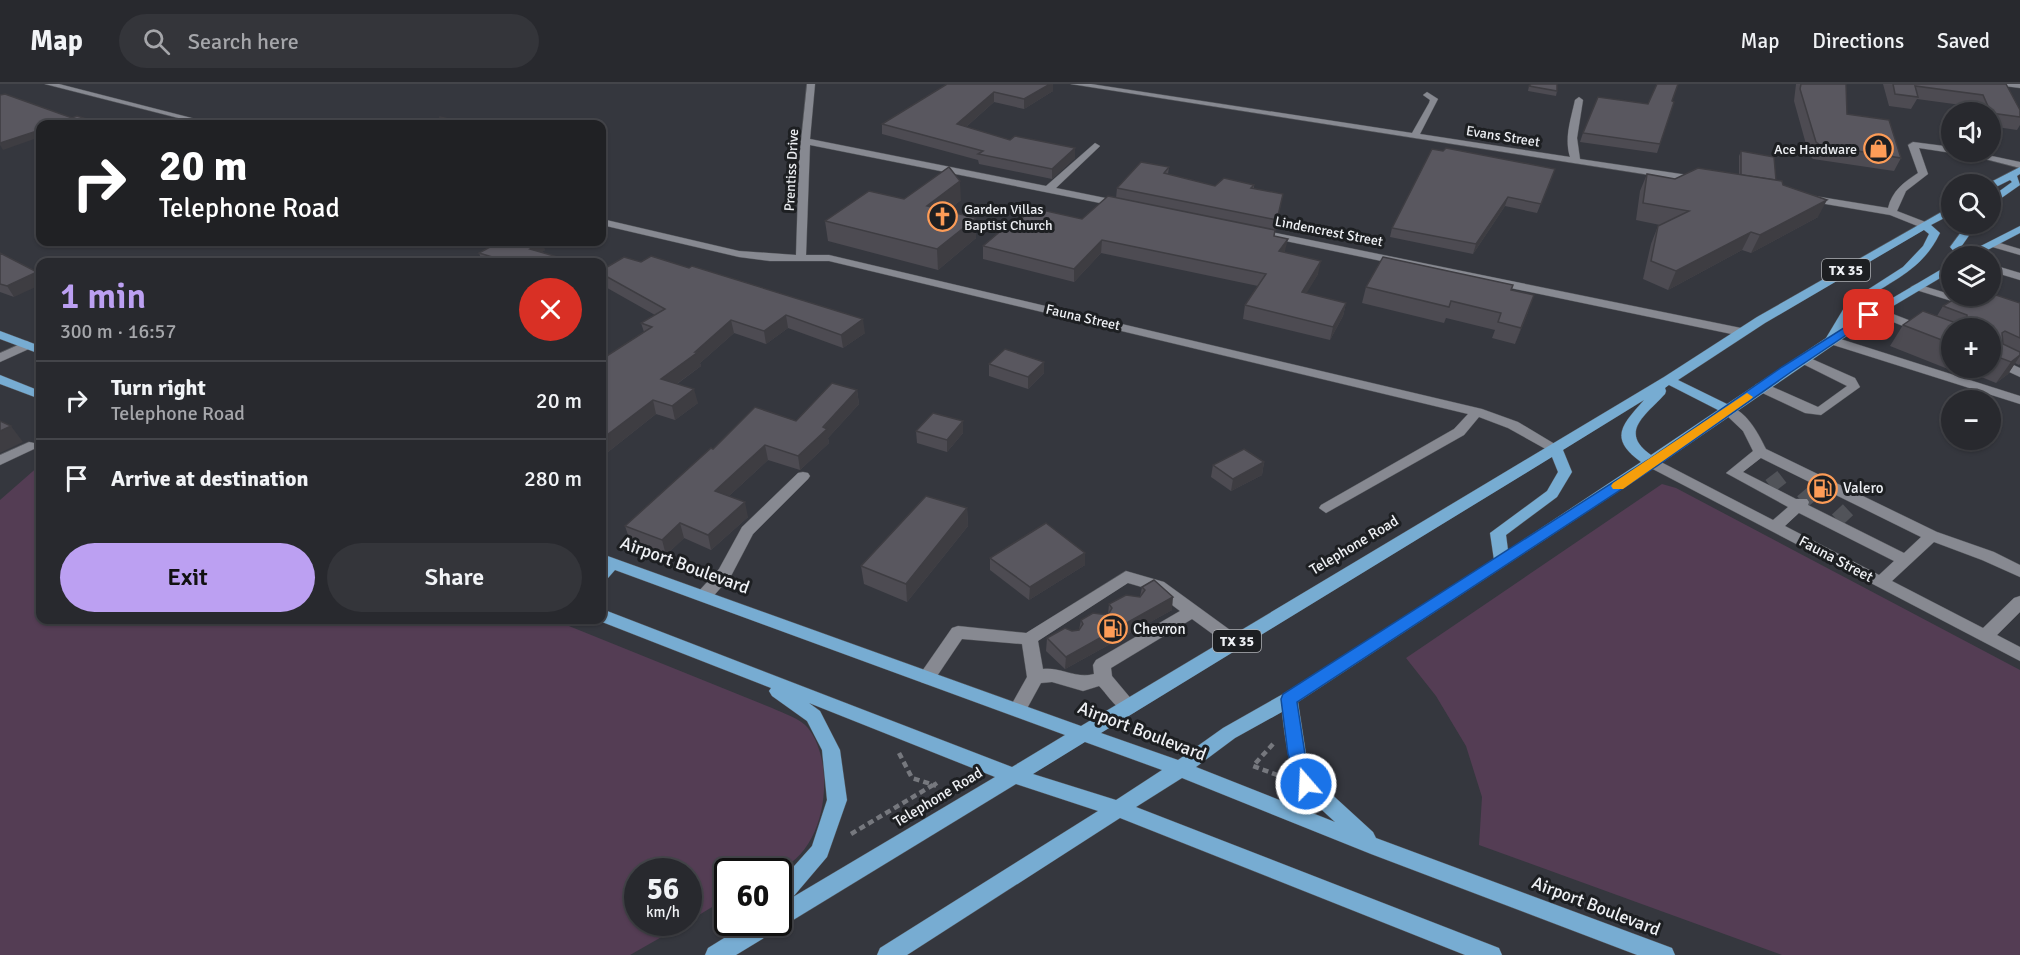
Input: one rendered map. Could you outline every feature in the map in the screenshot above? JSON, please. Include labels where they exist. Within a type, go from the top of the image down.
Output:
[{"type":"main road","points":[[2001,181],[2016,172],[2017,183],[2001,195]]},
{"type":"main road","name":"Telephone Road","points":[[792,910],[1556,449],[1669,380],[1741,332],[1941,215]]},
{"type":"main road","points":[[1831,340],[1851,305],[1907,269],[1928,247],[1935,233],[1924,225]]},
{"type":"main road","points":[[1990,246],[2020,229]]},
{"type":"main road","points":[[888,955],[1119,809],[1229,733],[1289,699],[1502,562],[1652,463],[1831,340],[1941,273]]},
{"type":"main road","points":[[0,335],[36,348]]},
{"type":"main road","points":[[0,379],[36,393]]},
{"type":"main road","points":[[1652,463],[1634,450],[1627,437],[1629,426],[1669,380],[1728,410]]},
{"type":"main road","points":[[1502,562],[1498,533],[1551,494],[1565,472],[1556,449]]},
{"type":"main road","name":"Airport Boulevard","points":[[606,565],[704,596],[1018,709],[1664,955]]},
{"type":"main road","points":[[606,617],[1014,776],[1119,809],[1491,955]]},
{"type":"main road","points":[[758,677],[814,716],[831,750],[837,800],[820,851],[792,884]]},
{"type":"main road","points":[[1289,699],[1297,754],[1306,784],[1378,848]]},
{"type":"main road","points":[[736,943],[743,936]]},
{"type":"main road","points":[[716,955],[747,936]]},
{"type":"street","points":[[49,84],[195,120]]},
{"type":"street","name":"Prentiss Drive","points":[[801,257],[811,84]]},
{"type":"street","name":"Evans Street","points":[[1075,84],[1711,182]]},
{"type":"street","points":[[2007,84],[2020,86]]},
{"type":"street","points":[[1415,136],[1433,103],[1434,99],[1426,95]]},
{"type":"street","points":[[1576,160],[1572,151],[1571,138],[1579,100]]},
{"type":"street","points":[[806,141],[1133,207]]},
{"type":"street","points":[[1892,212],[1893,200],[1899,192],[1905,185],[1923,174],[1913,145],[1941,149]]},
{"type":"street","points":[[1049,189],[1095,146]]},
{"type":"street","points":[[2001,161],[2020,165]]},
{"type":"street","points":[[1802,197],[1892,212],[1924,225]]},
{"type":"street","name":"Fauna Street","points":[[606,223],[739,254],[770,258],[830,258],[932,281],[1477,412],[1513,425],[1556,449]]},
{"type":"street","name":"Lindencrest Street","points":[[1249,230],[1741,332]]},
{"type":"street","points":[[1994,244],[2020,252]]},
{"type":"street","points":[[2001,271],[2020,277]]},
{"type":"street","points":[[1917,287],[1941,295]]},
{"type":"street","points":[[1875,312],[1941,338]]},
{"type":"street","points":[[1831,340],[2020,400]]},
{"type":"street","points":[[0,358],[27,345]]},
{"type":"street","points":[[1761,387],[1810,410],[1821,411],[1854,387],[1850,381],[1803,359]]},
{"type":"street","points":[[2001,364],[2020,373]]},
{"type":"street","points":[[1728,410],[1749,429],[1760,452],[1788,472],[1854,504],[1988,556],[2020,572]]},
{"type":"street","points":[[1326,508],[1459,432],[1477,412]]},
{"type":"street","points":[[0,461],[29,446]]},
{"type":"street","points":[[1760,452],[1733,473],[1800,504],[1905,560]]},
{"type":"street","name":"Fauna Street","points":[[1652,463],[2020,655]]},
{"type":"street","points":[[704,596],[724,572],[747,531],[802,476]]},
{"type":"street","points":[[1774,526],[1800,504]]},
{"type":"street","points":[[1881,582],[1932,536]]},
{"type":"street","points":[[927,677],[958,632],[1029,639],[1057,621],[1089,610],[1113,586],[1126,577],[1158,586],[1235,642]]},
{"type":"street","points":[[1113,586],[1127,597]]},
{"type":"street","points":[[1985,637],[2020,602]]},
{"type":"street","points":[[1035,677],[1052,675],[1083,684],[1098,666],[1124,644],[1157,625],[1191,612]]},
{"type":"street","points":[[1057,621],[1072,636]]},
{"type":"street","points":[[1018,709],[1035,677],[1029,639]]},
{"type":"street","points":[[1098,666],[1129,707]]},
{"type":"path","points":[[1280,736],[1253,766],[1290,779]]},
{"type":"path","points":[[850,834],[937,785],[916,783],[908,774],[900,754],[893,749]]},
{"type":"shaded area","points":[[36,468],[36,624],[564,624],[792,716],[808,728],[817,744],[823,764],[822,808],[816,830],[805,848],[792,862],[792,858],[714,858],[714,906],[702,913],[702,858],[624,858],[624,936],[663,936],[630,955],[0,955],[0,500]]},
{"type":"shaded area","points":[[1662,484],[1676,488],[2020,670],[2020,955],[1782,955],[1479,845],[1482,797],[1466,746],[1436,696],[1406,658]]},
{"type":"building","points":[[947,84],[1050,84],[1024,99],[994,92],[957,124],[1010,140],[1015,136],[1075,148],[1052,169],[978,154],[983,151],[882,124]]},
{"type":"building","points":[[1531,84],[1557,84],[1557,91],[1529,86]]},
{"type":"building","points":[[1657,84],[1678,84],[1660,144],[1583,133],[1598,97],[1648,104]]},
{"type":"building","points":[[1801,84],[1846,84],[1847,114],[1889,120],[1901,158],[1820,145],[1816,142],[1800,89]]},
{"type":"building","points":[[1893,84],[2006,84],[2020,110],[2020,117],[2001,114],[2001,102],[1986,102],[1983,95],[1915,86],[1918,97],[1895,94]]},
{"type":"building","points":[[5,94],[72,118],[77,116],[90,120],[36,120],[36,131],[0,143],[0,95]]},
{"type":"building","points":[[1446,148],[1555,169],[1541,204],[1508,197],[1476,244],[1392,228],[1432,149],[1443,151]]},
{"type":"building","points":[[1741,151],[1774,157],[1776,180],[1741,175]]},
{"type":"building","points":[[1141,162],[1169,167],[1164,173],[1215,186],[1224,178],[1254,185],[1251,188],[1283,194],[1277,220],[1117,188]]},
{"type":"building","points":[[949,167],[960,181],[927,206],[976,218],[937,249],[825,221],[869,191],[904,199]]},
{"type":"building","points":[[1698,168],[1782,181],[1783,185],[1827,200],[1760,235],[1751,232],[1676,271],[1651,261],[1658,226],[1689,211],[1643,203],[1647,174],[1675,179]]},
{"type":"building","points":[[1108,196],[1275,230],[1274,236],[1288,239],[1279,251],[1321,261],[1302,292],[1346,303],[1333,327],[1245,305],[1266,274],[1102,240],[1074,269],[983,246],[1003,229],[1009,230],[1033,208],[1082,219]]},
{"type":"building","points":[[492,246],[535,246],[530,249],[554,256],[550,258],[496,258],[479,253]]},
{"type":"building","points":[[0,253],[36,271],[7,286],[0,284]]},
{"type":"building","points":[[651,256],[689,268],[692,266],[863,319],[841,335],[786,315],[764,331],[731,320],[695,352],[698,352],[661,379],[694,389],[672,406],[653,400],[606,436],[606,356],[652,327],[641,323],[665,309],[606,276],[606,268],[624,257],[641,262]]},
{"type":"building","points":[[1383,257],[1513,285],[1511,290],[1534,295],[1521,328],[1498,322],[1501,313],[1451,301],[1449,307],[1366,287]]},
{"type":"building","points":[[2001,297],[2020,303],[2020,338],[2005,331],[2002,333],[2003,344],[2020,352],[2020,355],[2011,362],[2001,358],[2001,318],[1967,318],[1967,315],[1943,306],[2001,306]]},
{"type":"building","points":[[1923,311],[1942,318],[1941,340],[1903,325]]},
{"type":"building","points":[[1005,349],[1044,362],[1028,377],[989,364]]},
{"type":"building","points":[[832,383],[857,390],[823,427],[827,429],[798,456],[765,445],[715,491],[745,502],[708,535],[680,523],[662,540],[625,526],[711,448],[713,449],[755,407],[796,421]]},
{"type":"building","points":[[933,413],[963,421],[947,440],[916,431]]},
{"type":"building","points":[[0,421],[11,426],[0,431]]},
{"type":"building","points":[[1244,449],[1264,462],[1233,479],[1213,465]]},
{"type":"building","points":[[926,496],[967,508],[906,584],[861,566]]},
{"type":"building","points":[[1046,523],[1085,553],[1030,587],[990,558]]},
{"type":"building","points":[[1154,580],[1173,597],[1066,657],[1047,638],[1065,628],[1072,631],[1079,630],[1083,624],[1081,620],[1093,613],[1108,615],[1112,608],[1109,604],[1126,595],[1140,597],[1145,590],[1142,587]]},
{"type":"tunnel","points":[[1770,486],[1783,476]]},
{"type":"tunnel","points":[[1802,502],[1815,491]]},
{"type":"tunnel","points":[[1837,520],[1850,508]]},
{"type":"slow traffic","points":[[1618,486],[1747,397]]},
{"type":"place","name":"Ace Hardware","points":[[1878,149]]},
{"type":"place","name":"Garden Villas Baptist Church","points":[[943,217]]},
{"type":"place","name":"Valero","points":[[1822,488]]},
{"type":"place","name":"Chevron","points":[[1112,629]]},
{"type":"route","points":[[1306,784],[1291,728],[1289,699],[1652,463],[1786,369],[1869,315]]}]
